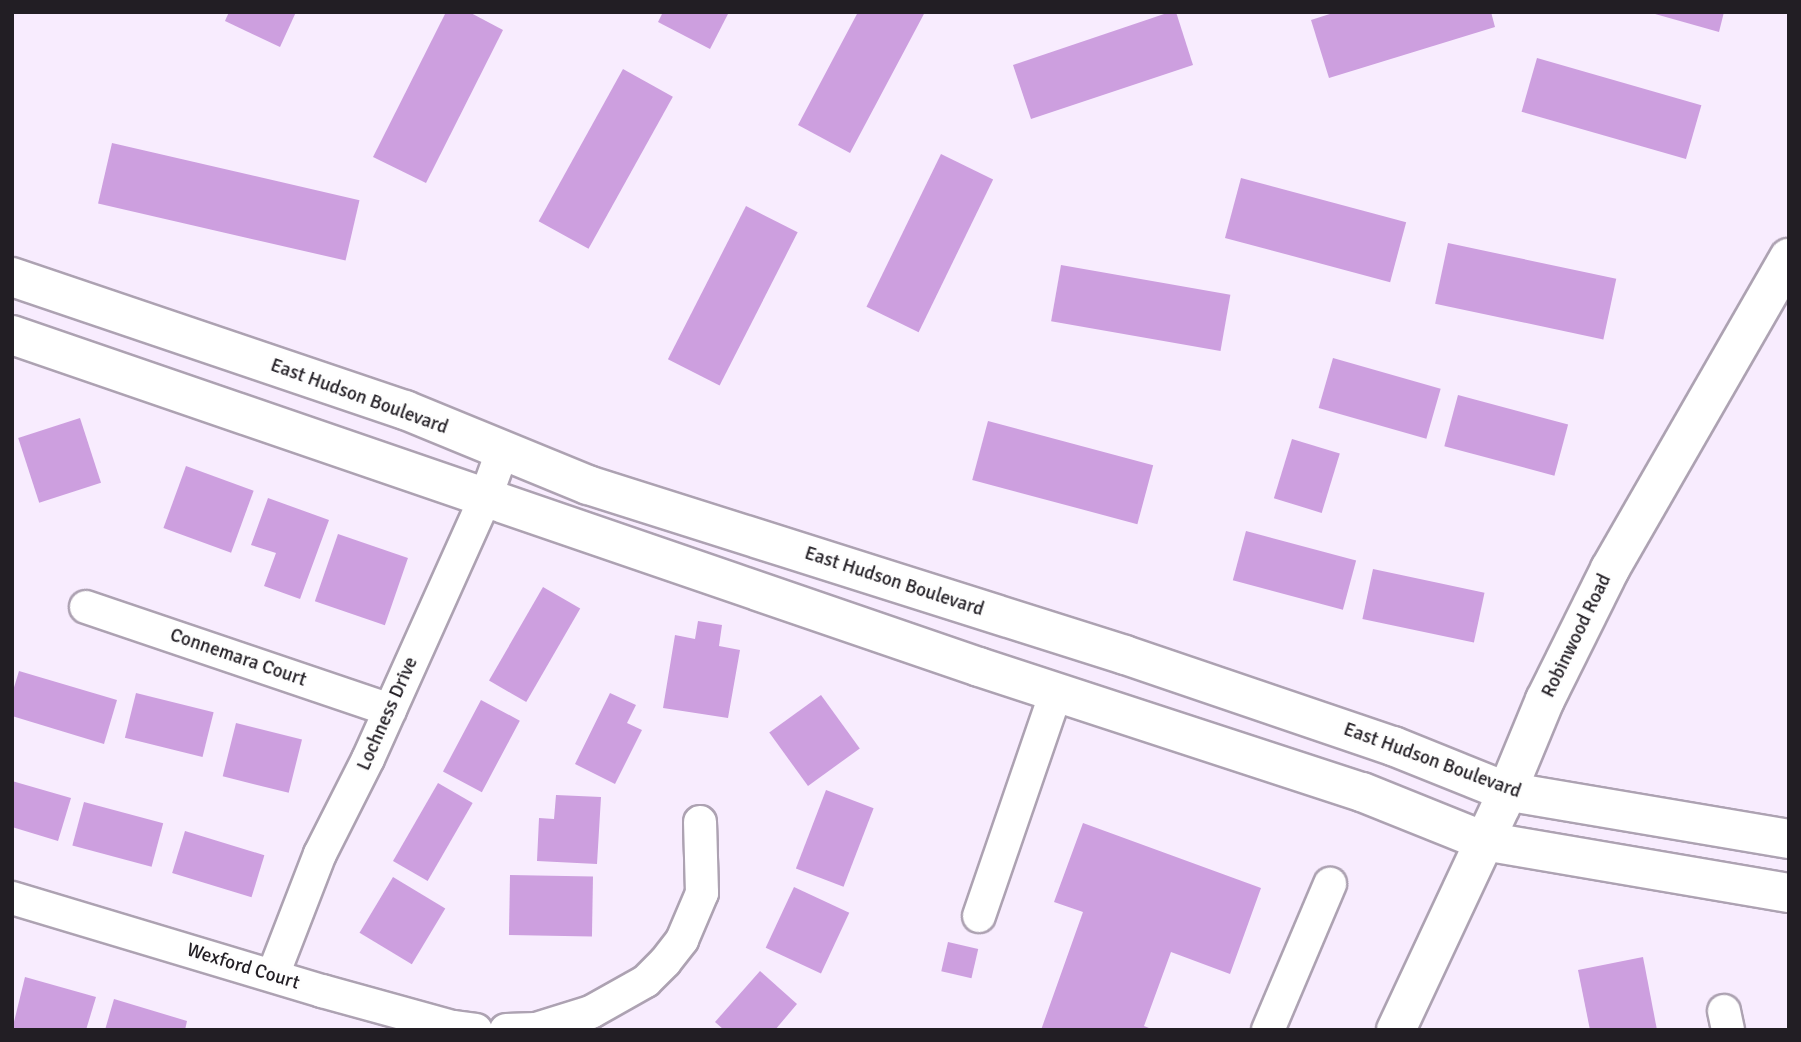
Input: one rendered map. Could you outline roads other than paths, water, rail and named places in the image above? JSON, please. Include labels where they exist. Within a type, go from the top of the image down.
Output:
[{"type":"main road","name":"Robinwood Road","points":[[1396,1030],[1484,841],[1545,701],[1610,569],[1789,258]]},
{"type":"main road","name":"East Hudson Boulevard","points":[[12,277],[405,410],[588,485],[1125,655],[1380,741],[1505,791],[1789,839]]},
{"type":"main road","points":[[12,335],[1056,692],[1362,792],[1484,841],[1789,892]]},
{"type":"street","name":"Lochness Drive","points":[[273,975],[320,854],[390,710],[486,496],[502,452]]},
{"type":"street","name":"Connemara Court","points":[[86,607],[390,710]]},
{"type":"street","points":[[979,916],[1056,692]]},
{"type":"street","points":[[506,1030],[536,1029],[591,1012],[646,981],[665,962],[682,940],[702,893],[700,822]]},
{"type":"street","points":[[1268,1030],[1330,884]]},
{"type":"street","name":"Wexford Court","points":[[12,898],[427,1020],[476,1030]]}]
